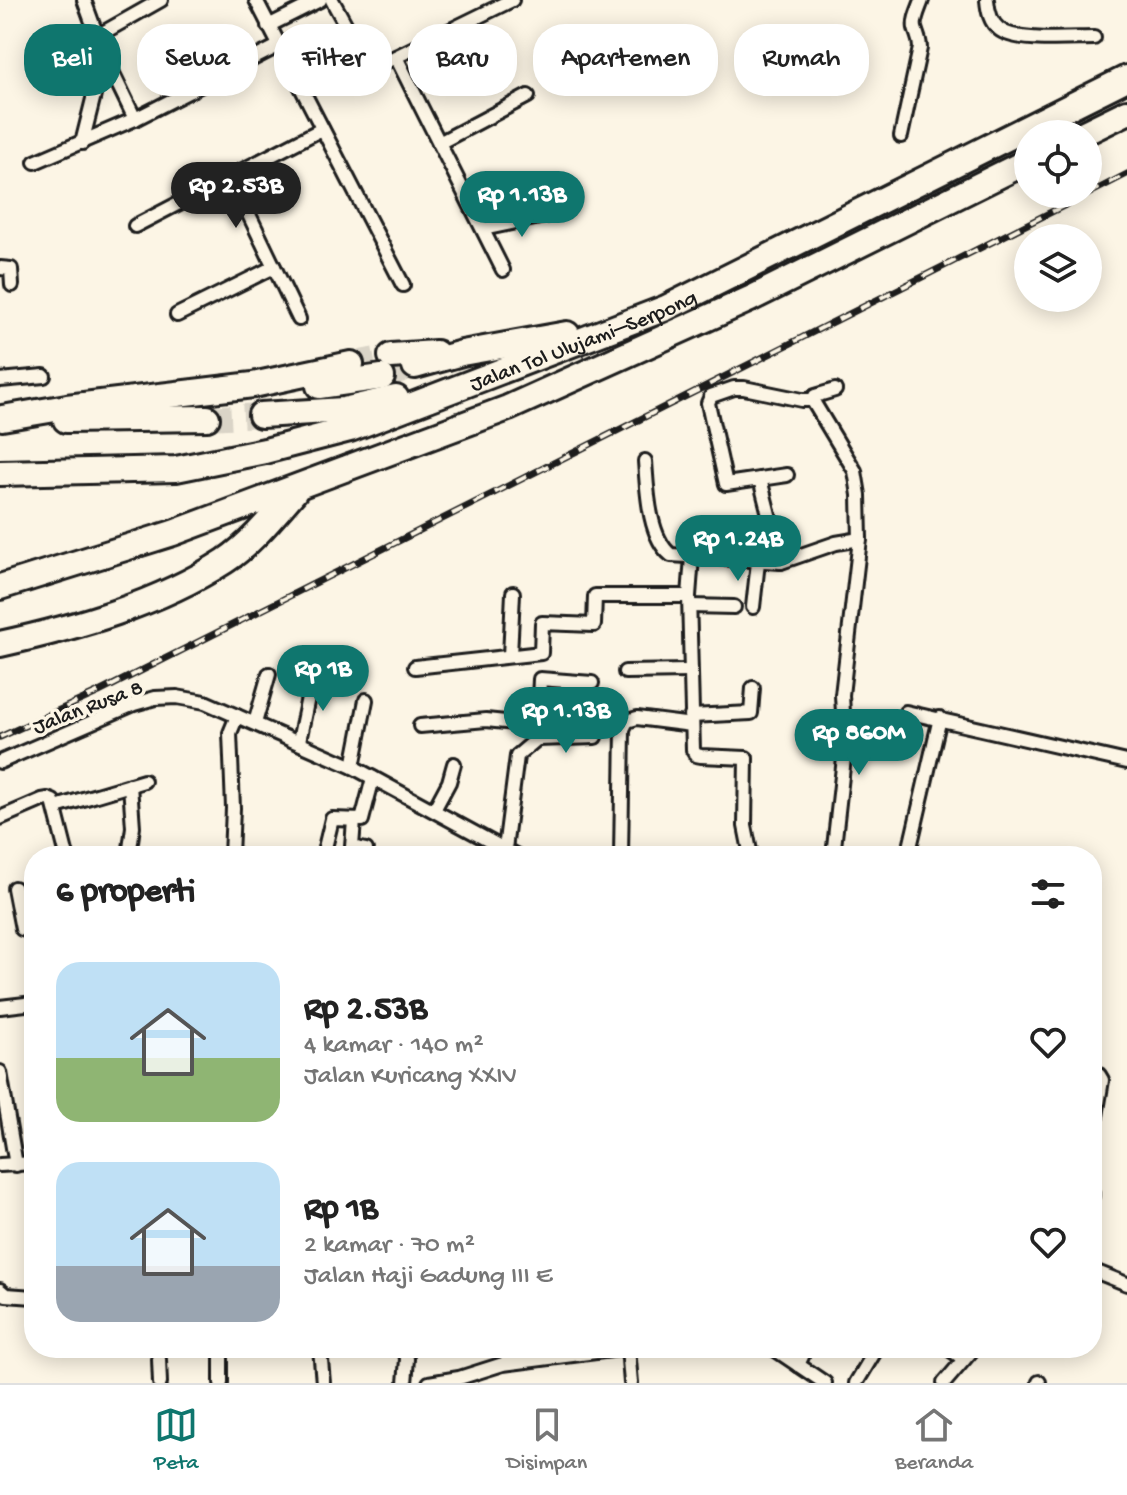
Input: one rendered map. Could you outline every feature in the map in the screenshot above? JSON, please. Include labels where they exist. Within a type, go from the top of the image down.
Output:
[{"type":"highway","name":"Jalan Tol Ulujami–Serpong","points":[[0,473],[176,469],[350,429],[666,308],[1127,78]]},
{"type":"highway","points":[[1102,124],[1127,112]]},
{"type":"highway","name":"Jalan Tol Ulujami–Serpong","points":[[0,587],[165,536],[508,408],[764,293],[1014,168]]},
{"type":"highway","points":[[253,385],[311,387],[387,366],[570,333],[666,308]]},
{"type":"highway","points":[[261,415],[344,410],[391,400],[475,372],[570,333]]},
{"type":"highway","points":[[415,366],[462,353]]},
{"type":"highway","points":[[1,418],[253,385],[351,364]]},
{"type":"highway","points":[[1,418],[207,418]]},
{"type":"highway","points":[[0,644],[59,631],[175,588],[227,560],[270,520],[296,489]]},
{"type":"street","points":[[84,0],[94,24]]},
{"type":"street","points":[[118,24],[161,0]]},
{"type":"street","points":[[256,0],[274,36]]},
{"type":"street","points":[[268,26],[320,0]]},
{"type":"street","points":[[332,0],[369,67],[375,67],[512,0]]},
{"type":"street","points":[[901,136],[920,48],[915,23],[922,0]]},
{"type":"street","points":[[987,0],[991,19],[1003,32],[1038,38],[1094,38]]},
{"type":"street","points":[[35,162],[135,119],[274,48]]},
{"type":"street","points":[[396,57],[503,270]]},
{"type":"street","points":[[121,90],[135,119]]},
{"type":"street","points":[[82,143],[94,96]]},
{"type":"street","points":[[306,96],[403,285]]},
{"type":"street","points":[[439,143],[528,96]]},
{"type":"street","points":[[135,226],[322,129]]},
{"type":"street","points":[[231,177],[299,319]]},
{"type":"street","points":[[483,229],[554,214]]},
{"type":"street","points":[[177,315],[274,267]]},
{"type":"street","points":[[0,268],[11,269],[12,285]]},
{"type":"street","points":[[0,380],[44,376]]},
{"type":"street","points":[[787,475],[726,484],[708,403],[711,396],[734,388],[813,400]]},
{"type":"street","points":[[813,400],[815,396],[835,390]]},
{"type":"street","points":[[813,400],[855,471],[858,483],[860,539],[842,695],[845,749],[834,846]]},
{"type":"street","points":[[645,461],[647,496],[653,523],[671,555],[781,562],[836,543],[860,539]]},
{"type":"street","points":[[760,479],[781,562]]},
{"type":"street","points":[[692,557],[689,671],[696,755],[746,758],[745,826],[749,846]]},
{"type":"street","points":[[753,607],[758,562]]},
{"type":"street","points":[[510,656],[513,593]]},
{"type":"street","points":[[537,739],[542,623],[594,625],[595,596],[689,601],[734,607]]},
{"type":"street","points":[[415,667],[541,653]]},
{"type":"street","points":[[625,672],[689,671]]},
{"type":"street","points":[[255,723],[269,674]]},
{"type":"street","points":[[299,741],[312,678]]},
{"type":"street","points":[[539,682],[592,683]]},
{"type":"street","points":[[621,846],[623,729],[627,721],[637,718],[691,721],[751,713],[753,688]]},
{"type":"street","name":"Jalan Rusa 8","points":[[0,762],[134,704],[155,698],[177,697],[205,702],[299,741],[500,846]]},
{"type":"street","points":[[353,767],[366,700]]},
{"type":"street","points":[[906,712],[1127,762]]},
{"type":"street","points":[[231,846],[230,733],[237,716]]},
{"type":"street","points":[[910,846],[940,718]]},
{"type":"street","points":[[420,726],[486,720],[536,722]]},
{"type":"street","points":[[511,846],[517,756],[537,739],[595,737]]},
{"type":"street","points":[[434,810],[449,782],[454,764]]},
{"type":"street","points":[[325,846],[332,819],[360,822],[373,778]]},
{"type":"street","points":[[56,807],[144,781]]},
{"type":"street","points":[[130,785],[133,827],[130,846]]},
{"type":"street","points":[[0,818],[42,800],[53,801],[65,846]]},
{"type":"street","points":[[352,846],[354,820]]},
{"type":"street","points":[[14,888],[24,930]]},
{"type":"street","points":[[0,1007],[24,1004]]},
{"type":"street","points":[[0,1072],[16,1165]]},
{"type":"street","points":[[0,1165],[24,1164]]},
{"type":"street","points":[[1102,1274],[1127,1284]]},
{"type":"street","points":[[0,1290],[6,1295],[24,1296]]},
{"type":"street","points":[[221,1358],[221,1383]]},
{"type":"street","points":[[321,1358],[323,1383]]},
{"type":"street","points":[[405,1383],[407,1358]]},
{"type":"street","points":[[429,1383],[459,1378],[503,1364],[544,1358]]},
{"type":"street","points":[[629,1358],[631,1383]]},
{"type":"street","points":[[788,1358],[798,1365],[807,1379],[825,1383]]},
{"type":"street","points":[[798,1365],[801,1358]]},
{"type":"street","points":[[856,1383],[871,1358]]},
{"type":"street","points":[[159,1359],[160,1383]]},
{"type":"street","points":[[944,1383],[964,1359]]},
{"type":"tunnel","points":[[351,364],[391,356]]},
{"type":"tunnel","points":[[382,377],[415,366]]},
{"type":"tunnel","points":[[207,418],[261,415]]},
{"type":"railway","points":[[1102,187],[1127,174]]},
{"type":"railway","points":[[0,737],[99,692],[1059,208]]}]
